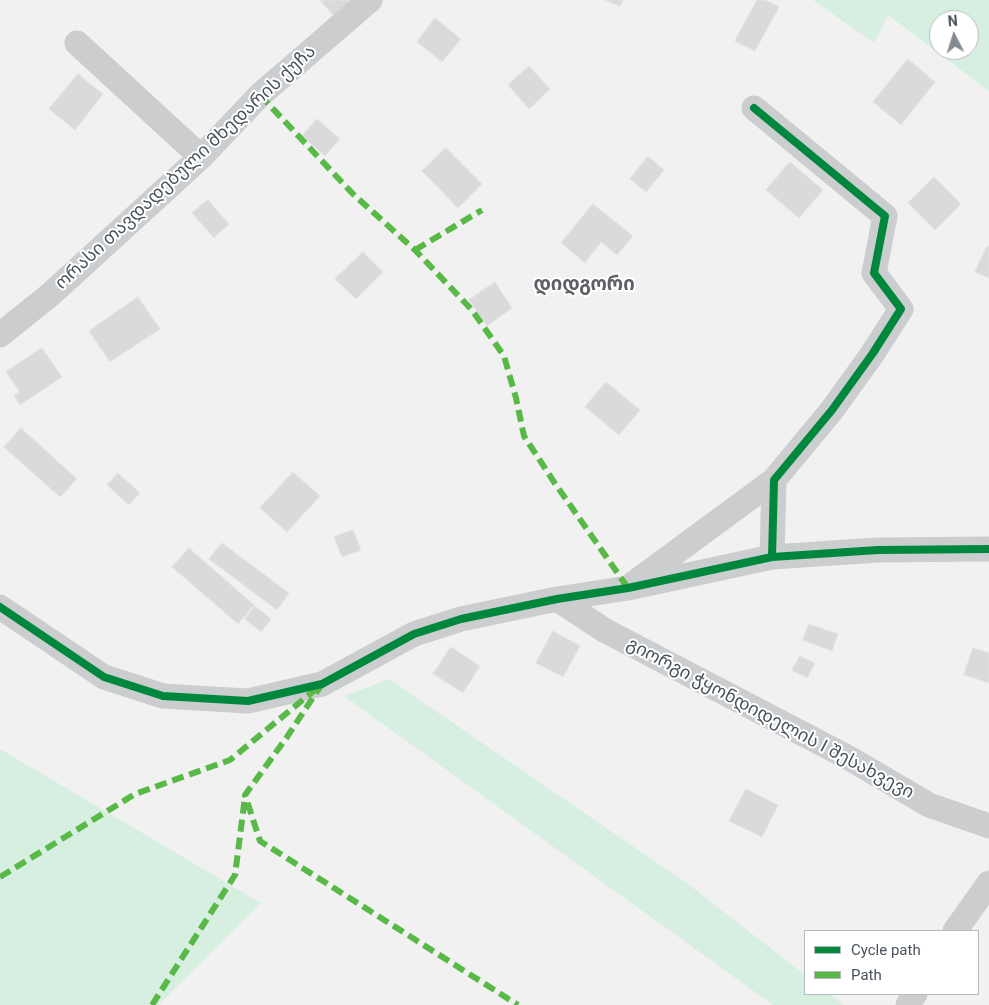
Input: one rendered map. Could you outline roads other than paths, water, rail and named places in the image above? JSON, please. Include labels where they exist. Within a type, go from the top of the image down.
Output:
[{"type":"street","name":"ორასი თავდადებული მხედარის ქუჩა","points":[[0,335],[51,294],[201,158],[260,95],[370,0]]},
{"type":"street","points":[[77,43],[201,158]]},
{"type":"street","points":[[628,588],[774,480],[832,410],[873,354],[901,309],[874,273],[885,216],[754,108]]},
{"type":"street","points":[[772,557],[774,480]]},
{"type":"street","points":[[0,607],[104,677],[163,696],[248,701],[322,684],[414,634],[461,618],[557,599],[628,588],[772,557],[878,550],[989,549]]},
{"type":"street","name":"გიორგი ჭყონდიდელის I შესახვევი","points":[[557,599],[604,630],[849,758],[929,805],[989,826]]},
{"type":"street","points":[[956,930],[989,883]]},
{"type":"district","name":"დიდგორი","points":[[584,285]]}]
